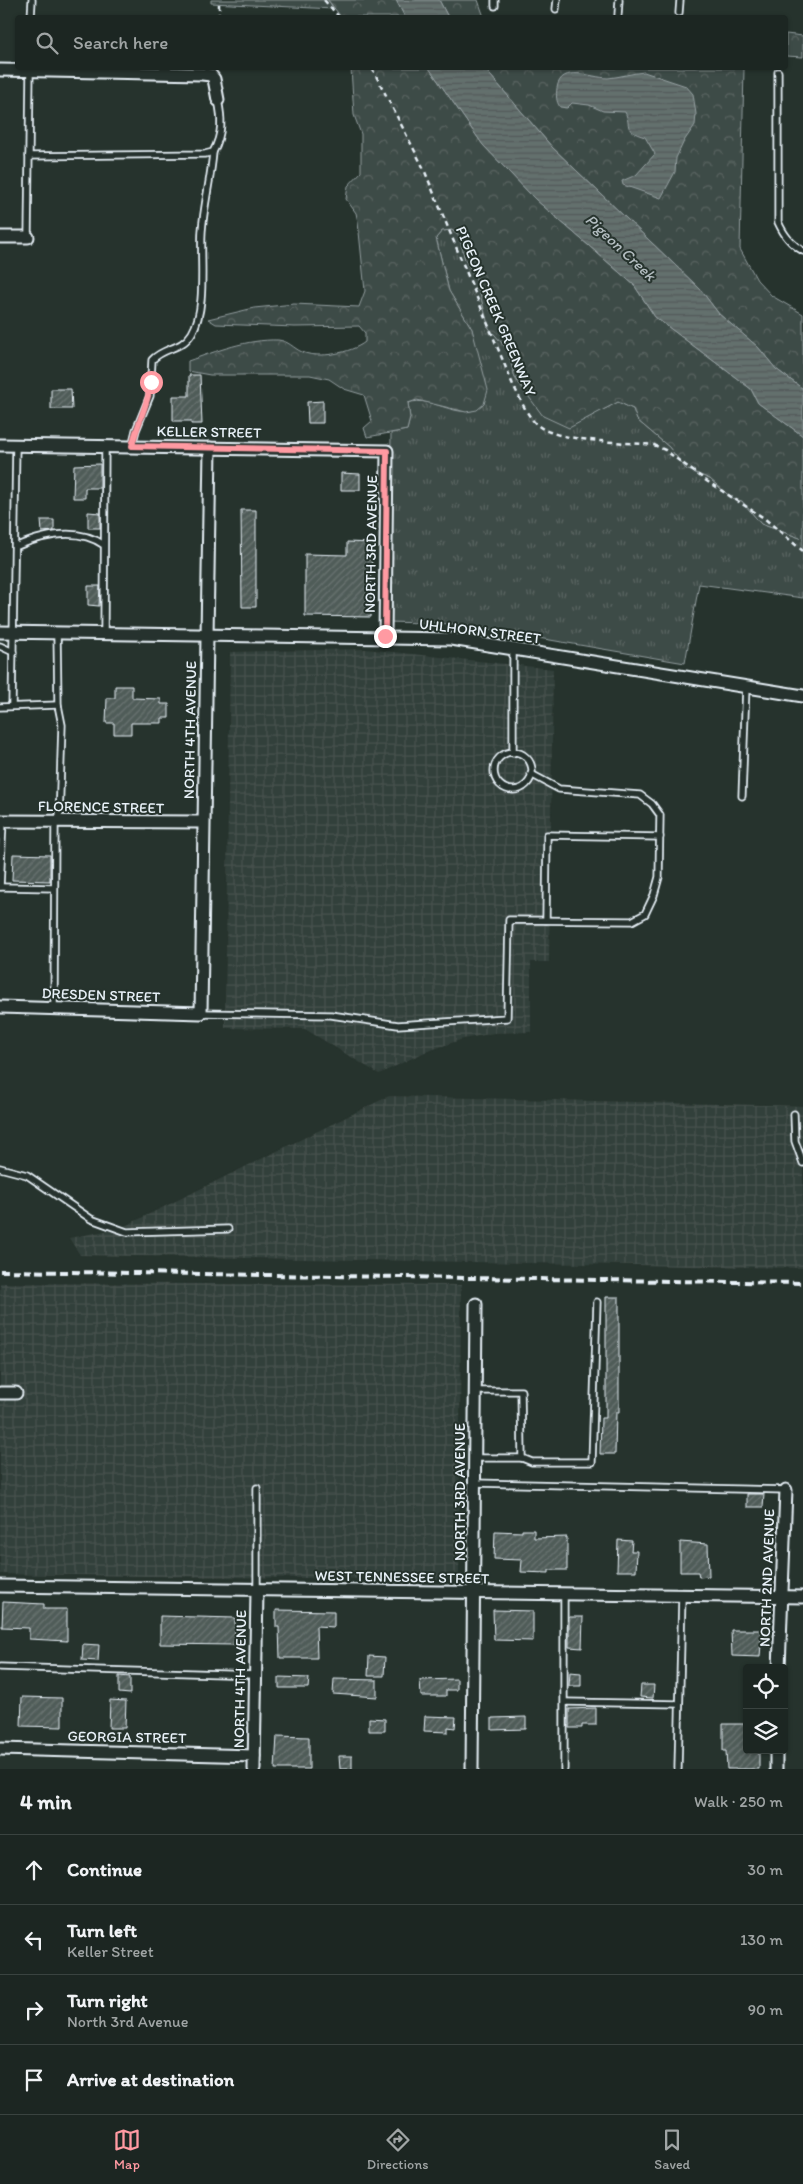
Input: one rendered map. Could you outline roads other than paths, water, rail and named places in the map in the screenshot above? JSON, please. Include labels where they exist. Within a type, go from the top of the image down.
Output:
[{"type":"street","points":[[0,70],[15,70]]},
{"type":"street","points":[[56,70],[211,76],[214,79],[218,100]]},
{"type":"street","points":[[0,237],[28,237]]},
{"type":"street","name":"KELLER STREET","points":[[0,445],[387,451]]},
{"type":"street","name":"NORTH 4TH AVENUE","points":[[200,1014],[210,448]]},
{"type":"street","name":"NORTH 3RD AVENUE","points":[[385,636],[387,451]]},
{"type":"street","name":"UHLHORN STREET","points":[[0,632],[385,636],[451,639],[803,696]]},
{"type":"street","name":"FLORENCE STREET","points":[[1,821],[202,822]]},
{"type":"street","name":"DRESDEN STREET","points":[[0,1007],[200,1014]]},
{"type":"street","name":"NORTH 3RD AVENUE","points":[[472,1769],[476,1304]]},
{"type":"street","points":[[0,1393],[16,1394]]},
{"type":"street","name":"NORTH 2ND AVENUE","points":[[779,1664],[786,1490]]},
{"type":"street","name":"WEST TENNESSEE STREET","points":[[0,1586],[803,1597]]},
{"type":"street","name":"NORTH 4TH AVENUE","points":[[254,1769],[257,1590]]},
{"type":"street","name":"GEORGIA STREET","points":[[0,1749],[254,1756]]},
{"type":"street","points":[[776,1754],[776,1769]]},
{"type":"lane","points":[[31,15],[32,0]]},
{"type":"lane","points":[[556,0],[556,9]]},
{"type":"lane","points":[[618,14],[619,0]]},
{"type":"lane","points":[[679,13],[680,0]]},
{"type":"lane","points":[[28,237],[30,70]]},
{"type":"lane","points":[[778,72],[778,222],[791,243],[803,251]]},
{"type":"lane","points":[[132,446],[136,430],[150,396],[152,360],[157,355],[183,345],[192,332],[199,316],[202,231],[213,152],[218,142],[222,120],[218,100]]},
{"type":"lane","points":[[29,156],[204,154],[213,152]]},
{"type":"lane","points":[[12,706],[16,445]]},
{"type":"lane","points":[[104,633],[105,446]]},
{"type":"lane","points":[[15,547],[36,538],[85,535],[104,546]]},
{"type":"lane","points":[[54,1009],[54,888],[62,725],[58,705],[57,633]]},
{"type":"lane","points":[[0,646],[13,652]]},
{"type":"lane","points":[[513,648],[513,753]]},
{"type":"lane","points":[[742,796],[746,686]]},
{"type":"lane","points":[[0,707],[58,705]]},
{"type":"lane","points":[[513,753],[526,758],[530,764],[531,774],[528,783],[518,790],[506,789],[497,782],[494,770],[502,755],[513,753]]},
{"type":"lane","points":[[200,1014],[331,1015],[398,1025],[507,1018],[509,920],[632,921],[645,914],[654,895],[658,877],[660,815],[640,794],[558,789],[531,774]]},
{"type":"lane","points":[[1,821],[0,887],[54,888]]},
{"type":"lane","points":[[546,920],[547,835],[660,837]]},
{"type":"lane","points":[[794,1114],[795,1141],[803,1163]]},
{"type":"lane","points":[[0,1168],[27,1174],[91,1219],[127,1232],[228,1229]]},
{"type":"lane","points":[[475,1458],[522,1458],[532,1462],[592,1462],[597,1302]]},
{"type":"lane","points":[[475,1391],[521,1391],[522,1458]]},
{"type":"lane","points":[[475,1483],[786,1490]]},
{"type":"lane","points":[[257,1590],[258,1488]]},
{"type":"lane","points":[[564,1594],[564,1769]]},
{"type":"lane","points":[[678,1769],[682,1596]]},
{"type":"lane","points":[[0,1667],[255,1675]]},
{"type":"lane","points":[[565,1702],[679,1704]]},
{"type":"water","points":[[396,0],[439,0],[447,15],[404,15]]},
{"type":"water","name":"Pigeon Creek","points":[[430,70],[486,70],[552,147],[700,289],[719,314],[758,347],[776,369],[803,389],[803,436],[758,403],[751,389],[655,317],[634,285],[535,199],[483,145]]},
{"type":"water","points":[[644,72],[686,86],[693,94],[696,114],[695,125],[684,141],[676,158],[675,172],[661,198],[623,185],[622,181],[636,175],[655,154],[645,137],[630,130],[625,112],[603,111],[589,105],[572,103],[567,108],[560,107],[557,98],[557,88],[564,76],[578,74],[608,78]]},
{"type":"railway","points":[[0,1271],[803,1283]]}]
